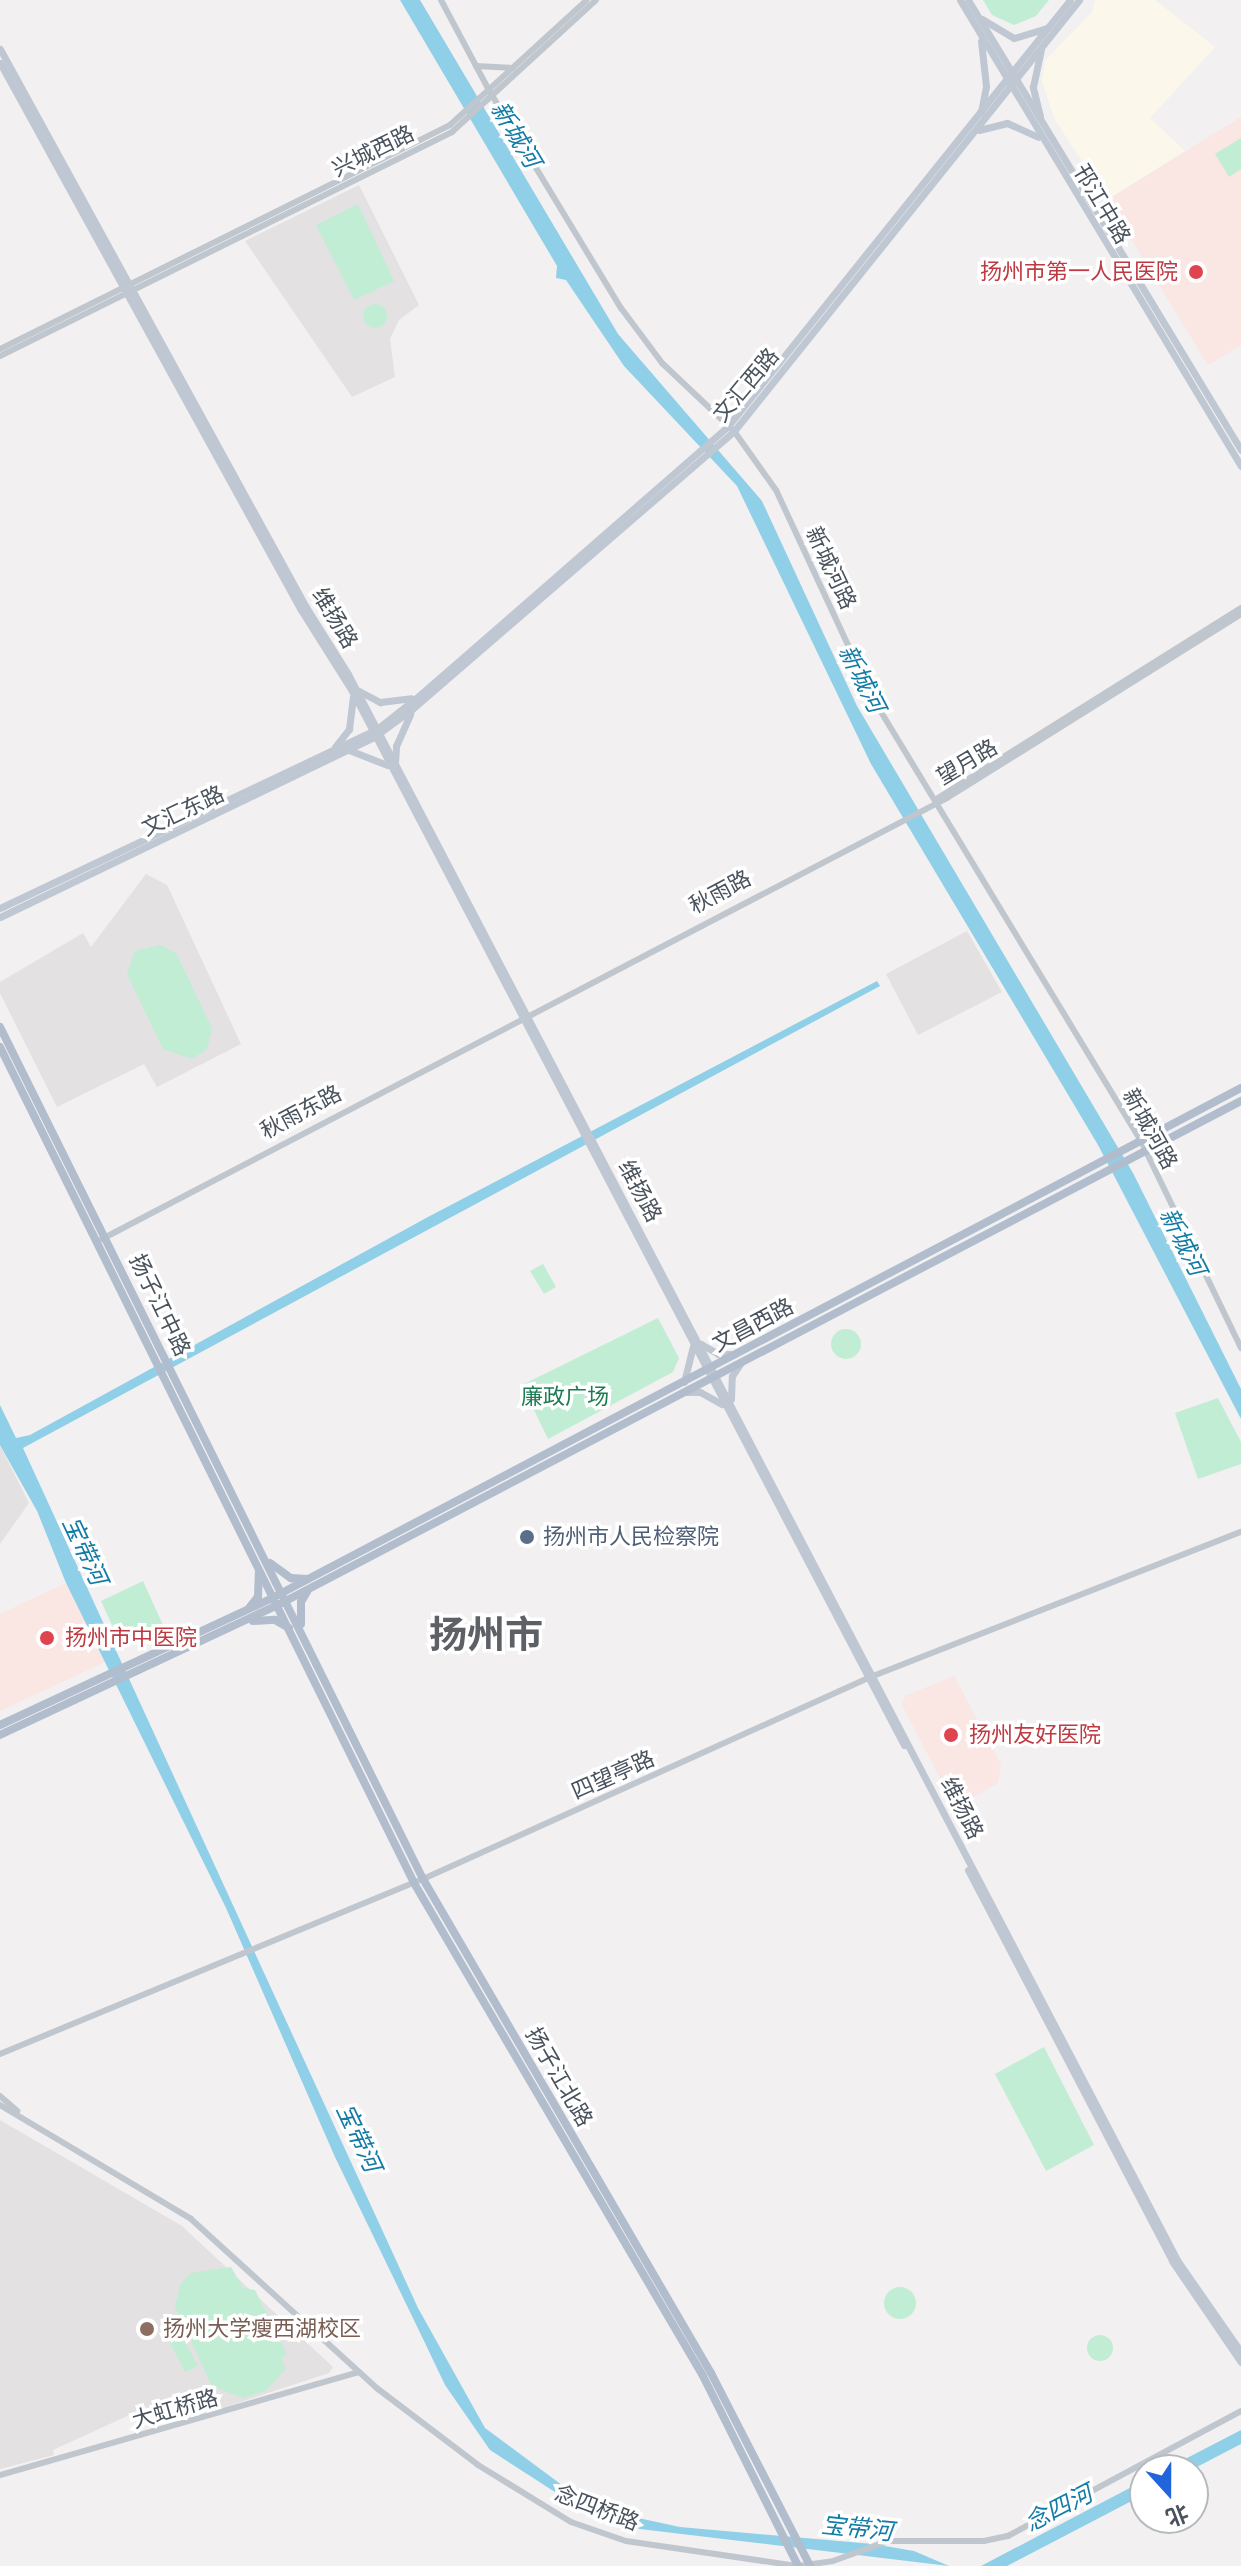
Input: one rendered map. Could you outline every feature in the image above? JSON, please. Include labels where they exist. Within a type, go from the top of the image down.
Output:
[{"type":"main road","name":"邗江中路","points":[[960,0],[1241,450]]},
{"type":"main road","name":"邗江中路","points":[[968,0],[1010,81]]},
{"type":"main road","name":"文汇西路","points":[[375,733],[731,428],[973,133],[1070,0]]},
{"type":"main road","name":"文汇西路","points":[[731,428],[980,113],[1043,46],[1079,0]]},
{"type":"main road","points":[[978,17],[1014,38],[1048,27]]},
{"type":"main road","points":[[980,35],[986,86],[980,113]]},
{"type":"main road","points":[[1043,46],[1033,87],[1044,136]]},
{"type":"main road","name":"维扬路","points":[[0,49],[301,610],[354,690],[1177,2260],[1241,2352]]},
{"type":"main road","name":"维扬路","points":[[0,63],[130,288]]},
{"type":"main road","points":[[973,133],[1007,123],[1044,136]]},
{"type":"main road","name":"邗江中路","points":[[1044,136],[1241,466]]},
{"type":"main road","name":"文汇西路","points":[[375,733],[412,709],[701,454]]},
{"type":"main road","points":[[333,751],[349,729],[354,690],[380,702],[401,702],[421,694]]},
{"type":"main road","points":[[349,750],[393,767],[398,738],[412,709]]},
{"type":"main road","name":"文汇东路","points":[[0,917],[349,750],[375,733]]},
{"type":"main road","name":"文汇东路","points":[[0,908],[375,733]]},
{"type":"main road","name":"扬子江中路","points":[[0,1027],[107,1236],[162,1361]]},
{"type":"main road","name":"扬子江中路","points":[[0,1047],[97,1241],[162,1361],[280,1599]]},
{"type":"main road","name":"文昌西路","points":[[308,1584],[684,1392],[736,1354],[1241,1088]]},
{"type":"main road","name":"文昌西路","points":[[280,1599],[684,1382],[740,1364],[1241,1101]]},
{"type":"main road","points":[[684,1382],[697,1344],[718,1354],[736,1354]]},
{"type":"main road","points":[[684,1392],[711,1395],[729,1406],[730,1387],[740,1364]]},
{"type":"main road","points":[[249,1609],[261,1585],[262,1561],[308,1584],[301,1602],[302,1633]]},
{"type":"main road","points":[[0,1735],[249,1609],[280,1599]]},
{"type":"main road","points":[[231,1627],[280,1599]]},
{"type":"main road","name":"扬子江北路","points":[[280,1599],[289,1628],[419,1881],[703,2376],[798,2566]]},
{"type":"main road","name":"扬子江北路","points":[[280,1599],[302,1633],[419,1881],[711,2373],[810,2566]]},
{"type":"main road","points":[[129,1669],[231,1627],[263,1618],[289,1628]]},
{"type":"main road","name":"维扬路","points":[[871,1677],[1172,2261],[1241,2362]]},
{"type":"main road","points":[[0,1725],[110,1678]]},
{"type":"street","name":"新城河路","points":[[441,0],[492,95],[621,308],[662,363],[731,428],[776,490],[872,697],[1141,1141],[1241,1348]]},
{"type":"street","name":"兴城西路","points":[[492,95],[516,67],[587,0]]},
{"type":"street","name":"兴城西路","points":[[130,288],[444,136],[596,0]]},
{"type":"street","points":[[476,66],[504,71],[516,67]]},
{"type":"street","points":[[0,349],[130,288]]},
{"type":"street","points":[[0,356],[130,288]]},
{"type":"street","name":"望月路","points":[[936,801],[1241,611]]},
{"type":"street","name":"秋雨路","points":[[525,1017],[936,801]]},
{"type":"street","name":"秋雨东路","points":[[97,1241],[525,1017]]},
{"type":"street","name":"四望亭路","points":[[0,2054],[419,1881],[871,1677],[1241,1532]]},
{"type":"street","name":"念四桥路","points":[[0,2096],[32,2124]]},
{"type":"street","name":"念四桥路","points":[[0,2105],[191,2219],[359,2372],[478,2465],[571,2522],[626,2541],[810,2566],[888,2541],[917,2539],[960,2543],[1008,2536],[1241,2411]]},
{"type":"street","name":"大虹桥路","points":[[0,2475],[359,2372]]},
{"type":"shaded area","points":[[1095,0],[1155,0],[1215,47],[1150,118],[1185,151],[1107,200],[1054,118],[1042,81],[1045,61],[1092,12]]},
{"type":"shaded area","name":"扬州市第一人民医院","points":[[1241,117],[1241,345],[1208,365],[1107,200]]},
{"type":"shaded area","points":[[359,185],[419,305],[399,320],[390,339],[395,377],[352,397],[245,241]]},
{"type":"shaded area","points":[[146,874],[167,885],[241,1044],[157,1087],[144,1064],[57,1107],[0,993],[0,982],[83,933],[91,947]]},
{"type":"shaded area","points":[[967,931],[1002,992],[918,1035],[886,974]]},
{"type":"shaded area","points":[[0,1445],[29,1503],[0,1544]]},
{"type":"shaded area","name":"扬州市中医院","points":[[66,1583],[105,1662],[0,1711],[0,1614]]},
{"type":"shaded area","name":"扬州友好医院","points":[[954,1676],[1001,1764],[998,1783],[955,1807],[902,1705],[905,1696]]},
{"type":"shaded area","name":"扬州大学瘦西湖校区","points":[[0,2120],[182,2226],[333,2367],[329,2373],[213,2411],[202,2388],[150,2412],[147,2407],[53,2450],[54,2455],[0,2469]]},
{"type":"green space","points":[[983,0],[1049,0],[1036,16],[1014,25],[992,15]]},
{"type":"green space","points":[[1241,138],[1241,169],[1229,177],[1215,154]]},
{"type":"green space","points":[[358,204],[394,281],[354,300],[316,225]]},
{"type":"green space","points":[[375,304],[384,307],[387,316],[384,325],[375,328],[366,325],[363,316],[366,307]]},
{"type":"green space","points":[[160,945],[176,953],[212,1028],[207,1049],[192,1059],[163,1049],[127,974],[135,951]]},
{"type":"green space","points":[[543,1264],[556,1287],[544,1294],[530,1271]]},
{"type":"green space","name":"廉政广场","points":[[658,1318],[679,1358],[673,1372],[548,1439],[522,1385]]},
{"type":"green space","points":[[846,1329],[852,1330],[860,1338],[860,1350],[852,1358],[846,1359],[840,1358],[832,1350],[831,1344],[832,1338],[840,1330]]},
{"type":"green space","points":[[1218,1398],[1241,1442],[1241,1464],[1198,1479],[1175,1413]]},
{"type":"green space","points":[[143,1581],[163,1625],[121,1645],[101,1601]]},
{"type":"green space","points":[[1044,2047],[1094,2145],[1046,2171],[995,2074]]},
{"type":"green space","points":[[231,2267],[243,2288],[255,2290],[287,2354],[281,2358],[286,2369],[265,2391],[243,2398],[212,2386],[175,2307],[180,2285],[191,2273]]},
{"type":"green space","points":[[900,2287],[911,2292],[916,2303],[911,2314],[900,2319],[889,2314],[884,2303],[889,2292]]},
{"type":"green space","points":[[172,2317],[198,2366],[185,2372],[160,2323]]},
{"type":"green space","points":[[1100,2335],[1109,2339],[1113,2348],[1109,2357],[1100,2361],[1091,2357],[1087,2348],[1091,2339]]},
{"type":"water","points":[[400,0],[420,0],[618,334],[762,501],[857,706],[1133,1173],[1241,1389],[1241,1419],[1098,1145],[871,764],[737,486],[624,366],[566,280],[556,278],[557,266]]},
{"type":"water","points":[[877,981],[880,986],[23,1448],[418,2308],[485,2428],[578,2497],[638,2518],[680,2527],[873,2544],[914,2551],[949,2566],[640,2529],[586,2512],[490,2450],[445,2385],[335,2157],[226,1908],[66,1583],[37,1511],[0,1445],[0,1405],[16,1438],[30,1435],[428,1217]]},
{"type":"water","points":[[1241,2430],[1241,2444],[1209,2461],[1209,2454],[1195,2454]]},
{"type":"water","points":[[1129,2488],[1129,2502],[1007,2566],[981,2566]]},
{"type":"place","name":"扬州市第一人民医院","points":[[1196,272]]},
{"type":"place","name":"扬州市人民检察院","points":[[527,1537]]},
{"type":"place","name":"扬州市中医院","points":[[47,1638]]},
{"type":"place","name":"扬州友好医院","points":[[951,1735]]},
{"type":"place","name":"扬州大学瘦西湖校区","points":[[147,2329]]},
{"type":"district","name":"扬州市","points":[[486,1636]]},
{"type":"water label","name":"新城河","points":[[515,135]]},
{"type":"water label","name":"新城河","points":[[861,679]]},
{"type":"water label","name":"新城河","points":[[1182,1242]]},
{"type":"water label","name":"宝带河","points":[[84,1551]]},
{"type":"water label","name":"宝带河","points":[[358,2138]]},
{"type":"water label","name":"念四河","points":[[1059,2509]]},
{"type":"water label","name":"宝带河","points":[[857,2529]]}]
